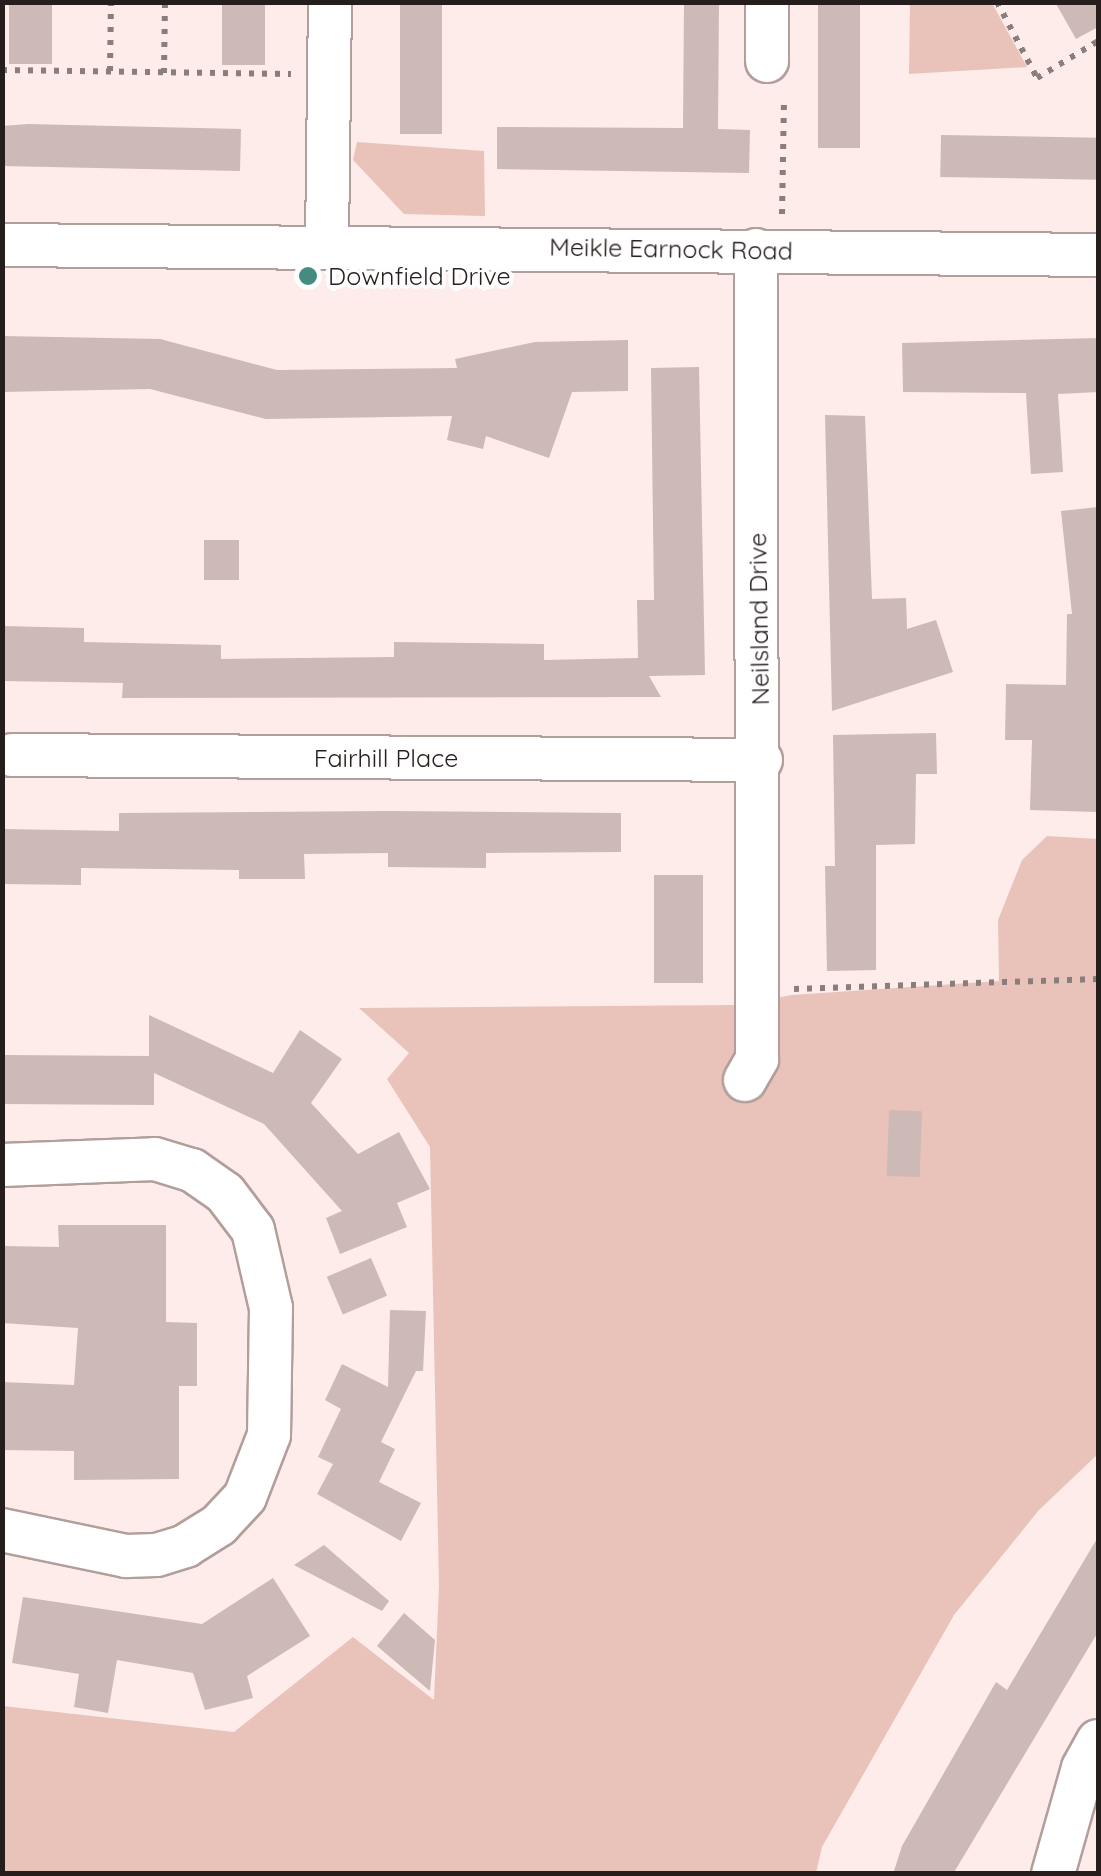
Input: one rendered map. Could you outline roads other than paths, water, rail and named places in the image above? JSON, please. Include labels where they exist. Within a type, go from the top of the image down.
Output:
[{"type":"street","points":[[327,244],[330,2]]},
{"type":"street","points":[[767,2],[767,61]]},
{"type":"street","name":"Meikle Earnock Road","points":[[2,245],[327,244],[1098,255]]},
{"type":"street","name":"Neilsland Drive","points":[[746,1080],[757,1058],[769,250]]},
{"type":"street","name":"Fairhill Place","points":[[12,755],[761,760]]},
{"type":"street","points":[[2,1165],[155,1160],[192,1170],[225,1193],[253,1230],[271,1308],[269,1435],[245,1497],[219,1525],[186,1546],[156,1555],[126,1556],[2,1530]]},
{"type":"street","points":[[1053,1874],[1083,1768],[1098,1742]]},
{"type":"place","name":"Downfield Drive","points":[[308,276]]}]
